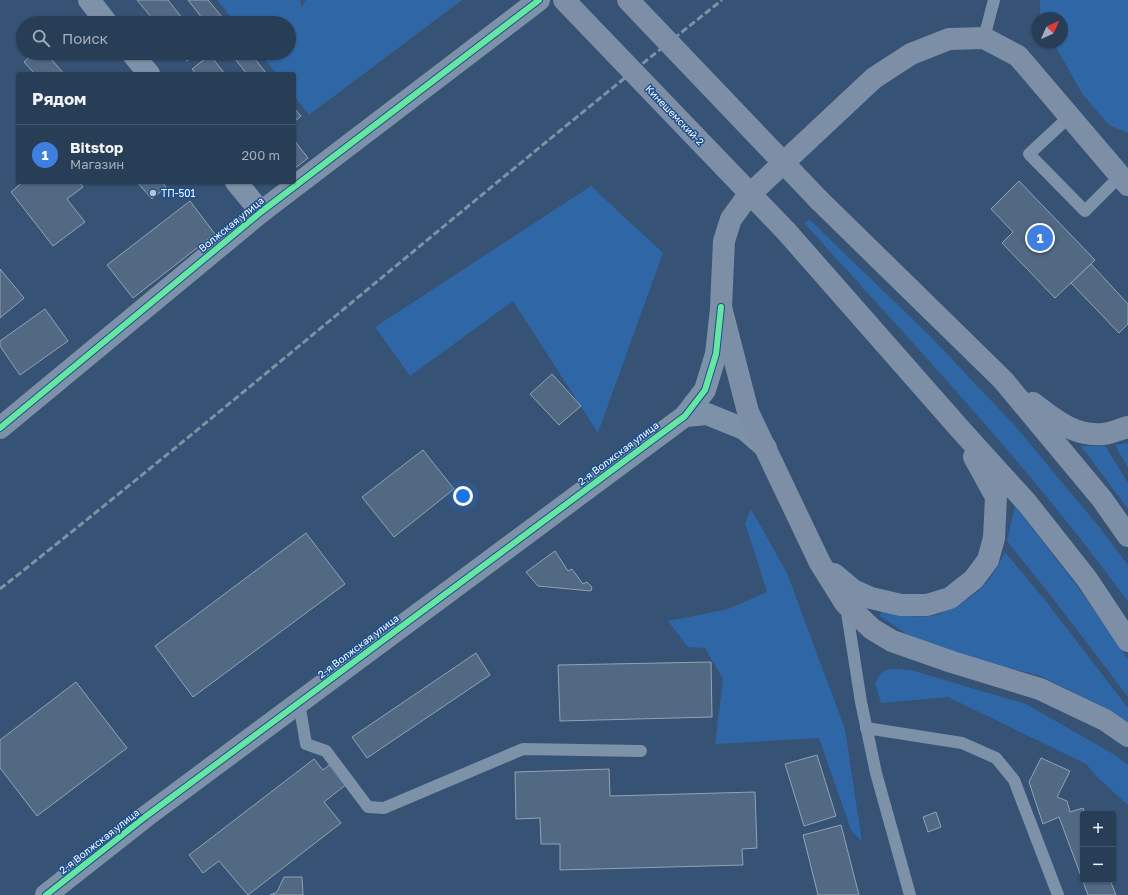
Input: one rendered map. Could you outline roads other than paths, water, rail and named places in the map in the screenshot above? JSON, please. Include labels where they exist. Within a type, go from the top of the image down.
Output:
[{"type":"main road","name":"Кинешемский-2","points":[[564,0],[786,231],[960,429]]},
{"type":"main road","points":[[628,0],[819,200],[1003,380],[1102,500],[1128,536]]},
{"type":"main road","points":[[1124,181],[1018,56],[984,38],[949,39],[911,54],[874,78],[747,197],[731,218],[724,240],[721,307],[748,412],[767,449],[820,564],[845,603],[872,629],[892,642],[1040,689],[1105,720],[1128,736]]},
{"type":"main road","points":[[1003,380],[1061,424],[1078,432],[1103,434],[1128,427]]},
{"type":"main road","points":[[820,564],[853,590],[871,598],[901,605],[926,606],[950,598],[974,580],[988,560],[994,538],[996,497],[960,429]]},
{"type":"main road","points":[[960,429],[1027,503],[1087,579],[1128,641]]},
{"type":"street","points":[[89,0],[102,16]]},
{"type":"street","name":"Волжская улица","points":[[0,428],[261,212],[539,0]]},
{"type":"street","points":[[138,60],[147,72]]},
{"type":"street","points":[[238,184],[261,212]]},
{"type":"street","name":"2-я Волжская улица","points":[[46,895],[145,817],[685,416],[705,390],[716,354],[721,307]]},
{"type":"street","points":[[685,416],[707,414],[744,429],[767,449]]},
{"type":"lane","points":[[984,38],[994,0]]},
{"type":"lane","points":[[1069,116],[1029,154],[1085,212],[1124,181]]},
{"type":"lane","points":[[845,603],[866,728],[876,773],[910,895]]},
{"type":"lane","points":[[299,703],[306,744],[326,751],[368,807],[384,808],[523,749],[641,751]]},
{"type":"lane","points":[[866,728],[962,742],[996,758],[1014,780],[1058,895]]},
{"type":"railway","points":[[0,589],[182,443],[541,146],[722,0]]},
{"type":"place","name":"ТП-501","points":[[153,193]]},
{"type":"place","name":"Bitstop","points":[[1040,238]]}]
